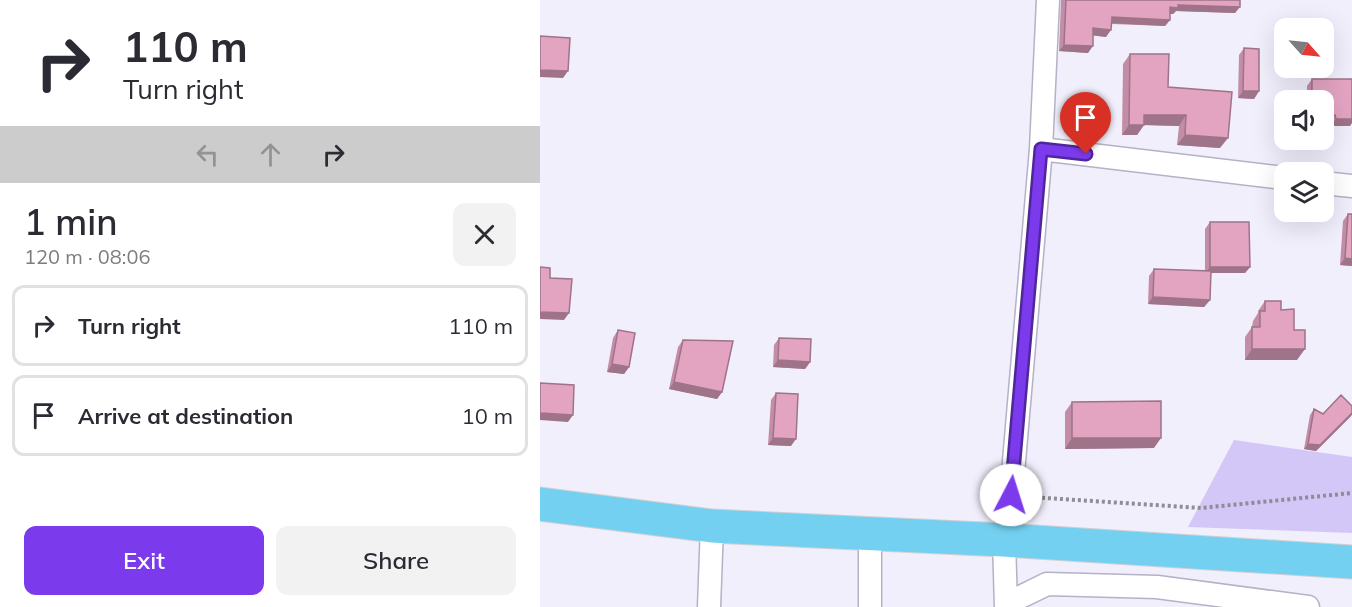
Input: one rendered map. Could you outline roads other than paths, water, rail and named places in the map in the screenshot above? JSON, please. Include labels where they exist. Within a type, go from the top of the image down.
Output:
[{"type":"highway","points":[[540,504],[712,526],[1004,540],[1352,562]]},
{"type":"street","points":[[1048,0],[1041,149],[1011,495],[1004,540],[1006,605],[1047,584],[1157,587],[1308,607]]},
{"type":"street","points":[[1041,149],[1274,177]]},
{"type":"street","points":[[1334,184],[1352,186]]},
{"type":"street","points":[[709,607],[712,526]]},
{"type":"street","points":[[870,534],[870,607]]}]
